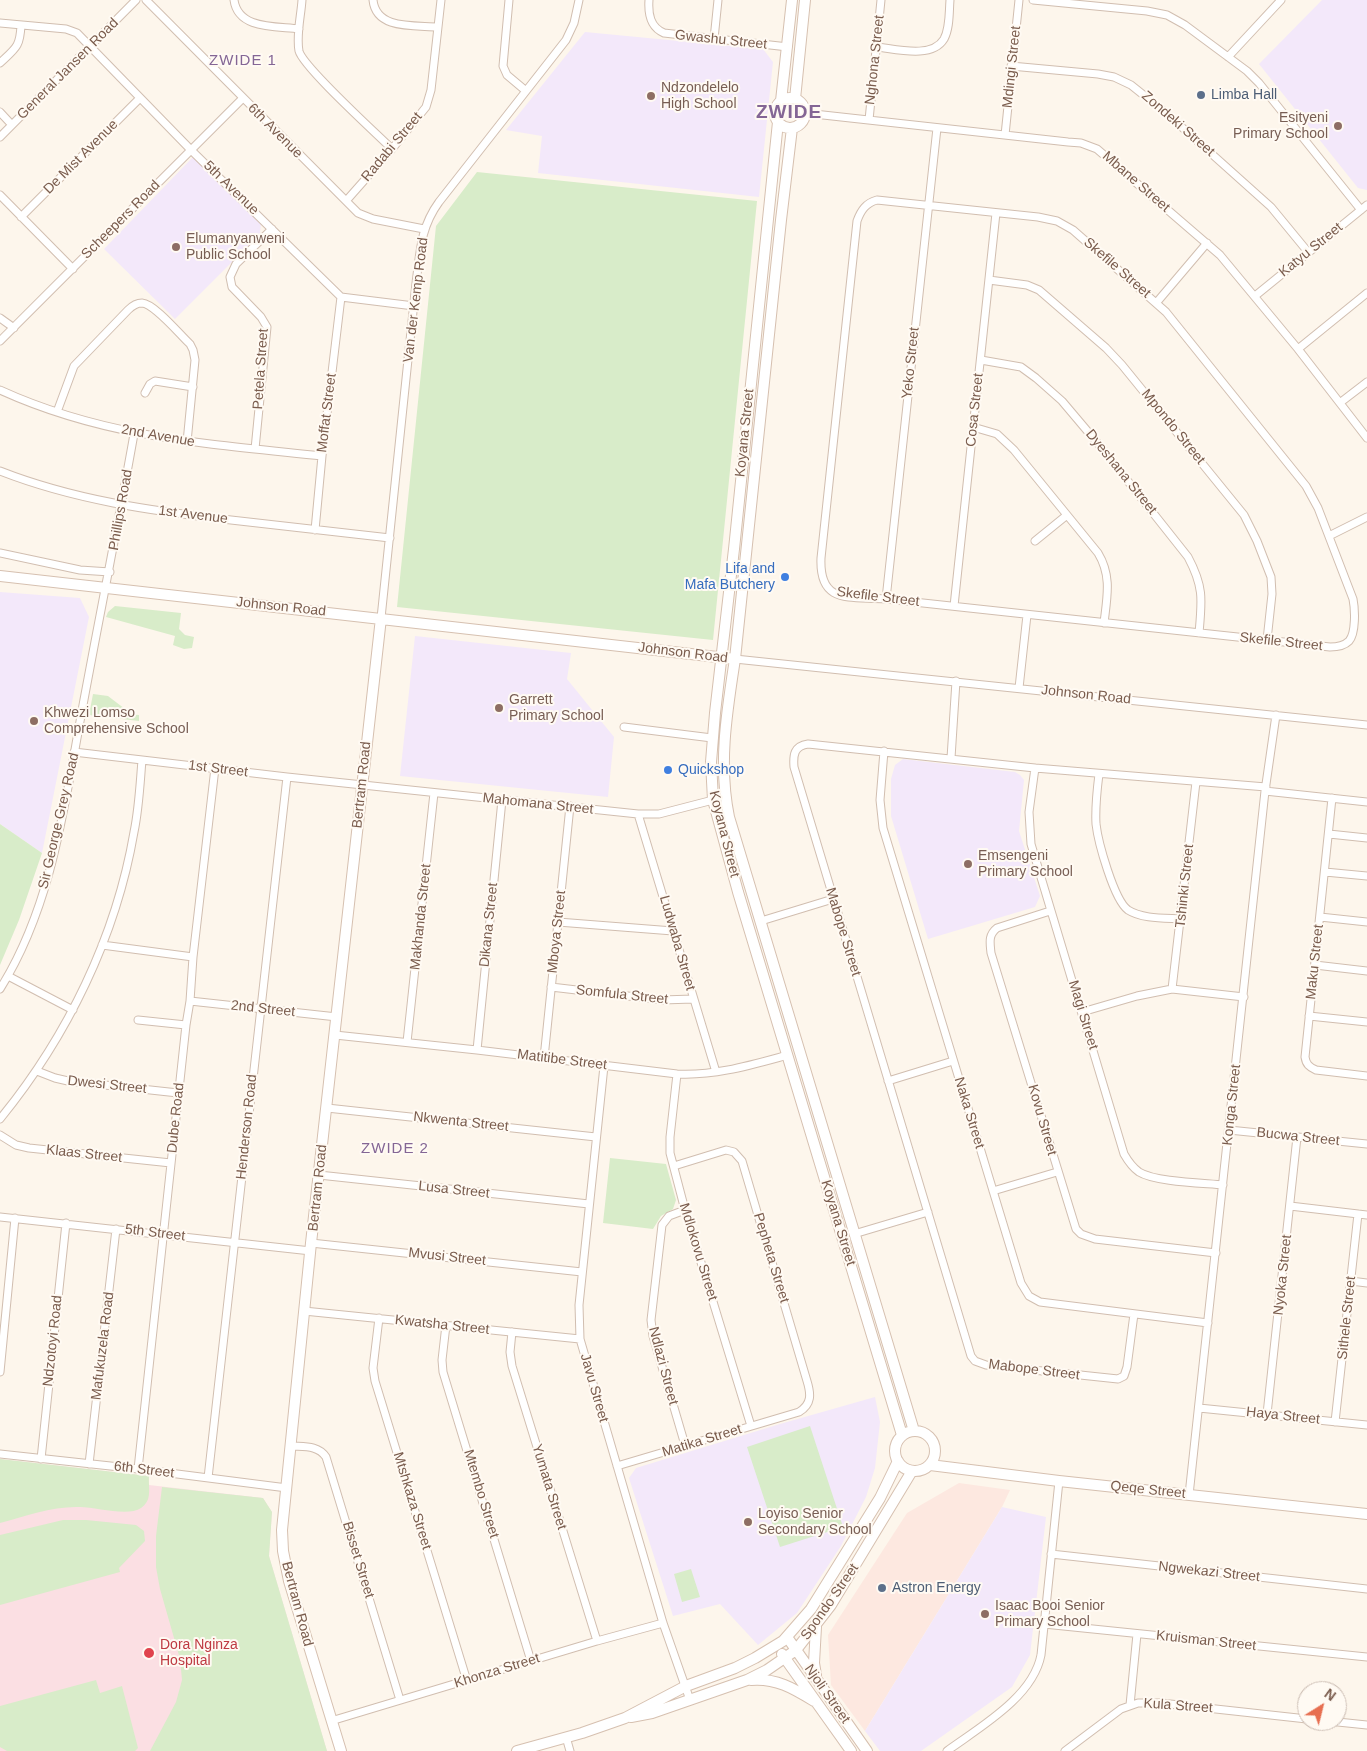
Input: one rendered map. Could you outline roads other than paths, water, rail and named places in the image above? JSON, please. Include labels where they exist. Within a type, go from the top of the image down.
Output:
[{"type":"main road","name":"Koyana Street","points":[[792,0],[781,101],[777,104],[774,113],[778,122],[734,549],[712,738],[711,776],[713,800],[738,892],[902,1436]]},
{"type":"main road","points":[[795,99],[805,0]]},
{"type":"main road","points":[[778,122],[787,128],[792,128],[801,123],[805,113],[802,105],[795,99],[790,98],[781,101]]},
{"type":"main road","name":"Koyana Street","points":[[792,128],[724,748],[725,796],[729,817],[914,1431]]},
{"type":"main road","name":"Johnson Road","points":[[0,576],[735,659]]},
{"type":"main road","name":"Bertram Road","points":[[341,1751],[285,1566],[282,1530],[304,1311],[381,618]]},
{"type":"main road","points":[[914,1431],[924,1432],[934,1443],[936,1452],[930,1465],[922,1470],[912,1471],[901,1466],[895,1448],[902,1436],[914,1431]]},
{"type":"main road","name":"Spondo Street","points":[[625,1718],[686,1686],[735,1668],[755,1658],[787,1637],[811,1609],[880,1498],[898,1461]]},
{"type":"main road","name":"Qeqe Street","points":[[930,1465],[1059,1481],[1367,1514]]},
{"type":"main road","name":"Spondo Street","points":[[517,1751],[625,1718],[652,1713],[690,1700],[747,1680],[785,1658],[796,1650],[816,1626],[860,1558],[912,1471]]},
{"type":"main road","points":[[816,1626],[814,1663],[816,1679]]},
{"type":"main road","name":"Njoli Street","points":[[787,1637],[867,1751]]},
{"type":"main road","name":"Njoli Street","points":[[776,1645],[851,1751]]},
{"type":"main road","points":[[747,1680],[778,1682],[817,1703]]},
{"type":"street","name":"General Jansen Road","points":[[0,137],[136,0]]},
{"type":"street","name":"6th Avenue","points":[[146,0],[242,99],[346,201],[366,217],[424,229]]},
{"type":"street","points":[[234,0],[240,16],[251,23],[299,29]]},
{"type":"street","points":[[302,0],[299,51],[306,64],[392,149]]},
{"type":"street","points":[[373,0],[377,14],[384,20],[438,27]]},
{"type":"street","name":"Radabi Street","points":[[346,201],[421,114],[429,99],[441,0]]},
{"type":"street","points":[[509,0],[503,66],[507,75],[526,91]]},
{"type":"street","name":"Van der Kemp Road","points":[[381,618],[424,229],[439,202],[571,32],[579,0]]},
{"type":"street","name":"Gwashu Street","points":[[649,0],[649,16],[652,24],[658,30],[670,35],[788,47]]},
{"type":"street","points":[[714,39],[718,0]]},
{"type":"street","name":"Nghona Street","points":[[869,120],[881,0]]},
{"type":"street","points":[[877,47],[923,52],[936,47],[944,39],[946,33],[950,0]]},
{"type":"street","name":"Mdingi Street","points":[[1005,134],[1019,0]]},
{"type":"street","points":[[1034,0],[1088,3],[1146,11],[1167,16],[1185,25],[1247,72],[1274,100],[1364,207]]},
{"type":"street","points":[[1228,57],[1281,0]]},
{"type":"street","name":"5th Avenue","points":[[0,22],[66,29],[81,36],[90,48],[191,150],[341,297]]},
{"type":"street","points":[[0,63],[17,46],[20,40],[21,24]]},
{"type":"street","name":"Zondeki Street","points":[[1012,66],[1098,74],[1131,85],[1166,113],[1271,207],[1308,252]]},
{"type":"street","name":"De Mist Avenue","points":[[21,217],[140,98]]},
{"type":"street","name":"Scheepers Road","points":[[0,341],[242,99]]},
{"type":"street","points":[[0,112],[12,125]]},
{"type":"street","name":"Mbane Street","points":[[805,113],[1005,134],[1081,144],[1097,150],[1220,255],[1341,402],[1367,438]]},
{"type":"street","name":"Yeko Street","points":[[886,599],[937,128]]},
{"type":"street","points":[[0,195],[73,269]]},
{"type":"street","name":"Skefile Street","points":[[891,200],[996,213],[1038,217],[1065,224],[1157,302],[1181,330],[1306,486],[1318,508],[1353,598],[1355,614],[1352,637],[1344,645],[1330,647],[954,606],[843,596],[831,593],[822,580],[820,571],[855,238],[860,213],[870,202],[891,200]]},
{"type":"street","name":"Katyu Street","points":[[1255,296],[1364,207]]},
{"type":"street","name":"Cosa Street","points":[[954,606],[996,213]]},
{"type":"street","name":"Petela Street","points":[[255,449],[267,327],[261,317],[232,287],[230,277],[236,264],[272,228]]},
{"type":"street","points":[[1157,302],[1207,244]]},
{"type":"street","name":"Mpondo Street","points":[[989,280],[1021,284],[1038,290],[1106,348],[1138,384],[1244,515],[1257,541],[1270,577],[1272,594],[1267,640]]},
{"type":"street","points":[[1298,349],[1367,293]]},
{"type":"street","points":[[341,297],[414,306]]},
{"type":"street","name":"Moffat Street","points":[[315,530],[341,297]]},
{"type":"street","points":[[57,412],[74,366],[128,310],[139,303],[148,304],[194,350],[195,360],[187,442]]},
{"type":"street","points":[[0,318],[14,328]]},
{"type":"street","name":"Dyeshana Street","points":[[981,360],[1013,365],[1028,371],[1062,402],[1100,446],[1192,563],[1202,589],[1199,633]]},
{"type":"street","points":[[145,393],[150,384],[155,381],[192,387]]},
{"type":"street","points":[[1341,402],[1367,382]]},
{"type":"street","name":"2nd Avenue","points":[[0,390],[57,412],[134,434],[187,442],[322,456]]},
{"type":"street","points":[[973,427],[997,434],[1014,450],[1098,553],[1107,570],[1108,588],[1104,622]]},
{"type":"street","name":"Phillips Road","points":[[106,587],[134,434]]},
{"type":"street","name":"1st Avenue","points":[[0,471],[46,487],[122,506],[198,517],[390,538]]},
{"type":"street","points":[[1035,540],[1067,515]]},
{"type":"street","points":[[1329,536],[1367,517]]},
{"type":"street","points":[[0,552],[80,570],[110,572]]},
{"type":"street","name":"Sir George Grey Road","points":[[0,990],[35,915],[56,844],[106,587]]},
{"type":"street","points":[[1019,688],[1028,615]]},
{"type":"street","name":"Johnson Road","points":[[735,659],[1367,725]]},
{"type":"street","points":[[950,758],[956,681]]},
{"type":"street","name":"Konga Street","points":[[1189,1495],[1265,789],[1276,715]]},
{"type":"street","points":[[624,728],[712,738]]},
{"type":"street","name":"Mabope Street","points":[[1134,1314],[1127,1367],[1124,1376],[1118,1379],[1015,1369],[980,1363],[971,1356],[794,768],[794,754],[799,747],[808,744],[1035,768],[1265,789],[1367,802]]},
{"type":"street","name":"Naka Street","points":[[884,751],[880,800],[883,828],[1020,1283],[1030,1296],[1040,1302],[1208,1323]]},
{"type":"street","name":"1st Street","points":[[74,752],[362,784]]},
{"type":"street","points":[[0,1119],[36,1071],[73,1010],[102,945],[119,897],[130,855],[138,805],[142,760]]},
{"type":"street","name":"Dube Road","points":[[138,1469],[178,1092],[190,1001],[193,957],[216,768]]},
{"type":"street","name":"Magi Street","points":[[1035,768],[1029,812],[1031,844],[1128,1162],[1140,1172],[1153,1177],[1223,1186]]},
{"type":"street","points":[[1098,774],[1097,834],[1111,879],[1122,904],[1128,910],[1142,915],[1181,919]]},
{"type":"street","name":"Henderson Road","points":[[208,1478],[287,777]]},
{"type":"street","name":"Tshinki Street","points":[[1172,989],[1196,782]]},
{"type":"street","name":"Mahomana Street","points":[[362,784],[638,814],[659,814],[713,800]]},
{"type":"street","name":"Makhanda Street","points":[[407,1042],[434,792]]},
{"type":"street","name":"Maku Street","points":[[1332,798],[1305,1057],[1310,1067],[1325,1071],[1367,1076]]},
{"type":"street","name":"Dikana Street","points":[[477,1050],[502,800]]},
{"type":"street","name":"Mboya Street","points":[[544,1058],[570,806]]},
{"type":"street","name":"Ludwaba Street","points":[[638,814],[716,1072]]},
{"type":"street","points":[[1329,834],[1367,838]]},
{"type":"street","points":[[1325,872],[1367,876]]},
{"type":"street","points":[[761,921],[833,899]]},
{"type":"street","name":"Kovu Street","points":[[1050,911],[997,928],[992,934],[990,943],[1057,1172],[1076,1229],[1081,1234],[1095,1239],[1216,1253]]},
{"type":"street","points":[[1320,917],[1367,922]]},
{"type":"street","points":[[558,922],[673,930]]},
{"type":"street","points":[[102,945],[193,957]]},
{"type":"street","points":[[1314,965],[1367,971]]},
{"type":"street","points":[[8,976],[73,1010]]},
{"type":"street","name":"Somfula Street","points":[[551,987],[662,1000],[693,999]]},
{"type":"street","points":[[1082,1012],[1137,996],[1172,989],[1244,997]]},
{"type":"street","name":"2nd Street","points":[[190,1001],[337,1017]]},
{"type":"street","points":[[1309,1016],[1367,1022]]},
{"type":"street","points":[[138,1020],[186,1025]]},
{"type":"street","name":"Matitibe Street","points":[[335,1035],[677,1074],[702,1074],[740,1068],[788,1055]]},
{"type":"street","points":[[888,1081],[953,1061]]},
{"type":"street","name":"Javu Street","points":[[604,1066],[578,1306],[580,1339],[663,1623],[690,1700]]},
{"type":"street","name":"Dwesi Street","points":[[36,1071],[68,1081],[178,1092]]},
{"type":"street","name":"Mdlokovu Street","points":[[677,1074],[670,1153],[685,1210],[751,1426]]},
{"type":"street","name":"Nkwenta Street","points":[[327,1108],[596,1137]]},
{"type":"street","name":"Bucwa Street","points":[[1229,1130],[1367,1144]]},
{"type":"street","name":"Klaas Street","points":[[0,1135],[16,1145],[29,1148],[171,1163]]},
{"type":"street","name":"Nyoka Street","points":[[1267,1414],[1297,1137]]},
{"type":"street","name":"Pepheta Street","points":[[674,1166],[726,1150],[734,1152],[742,1161],[810,1389],[810,1397],[805,1407],[799,1412],[786,1416]]},
{"type":"street","points":[[993,1191],[1057,1172]]},
{"type":"street","name":"Lusa Street","points":[[319,1175],[589,1204]]},
{"type":"street","points":[[1290,1206],[1367,1215]]},
{"type":"street","name":"Ndlazi Street","points":[[685,1210],[669,1216],[662,1225],[651,1320],[652,1336],[685,1445]]},
{"type":"street","points":[[854,1234],[928,1212]]},
{"type":"street","name":"Sithele Street","points":[[1335,1422],[1358,1214]]},
{"type":"street","name":"5th Street","points":[[0,1217],[235,1242],[311,1247]]},
{"type":"street","points":[[0,1372],[16,1218]]},
{"type":"street","name":"Ndzotoyi Road","points":[[41,1459],[66,1223]]},
{"type":"street","name":"Mafukuzela Road","points":[[89,1464],[116,1229]]},
{"type":"street","name":"Mvusi Street","points":[[311,1247],[582,1272]]},
{"type":"street","points":[[1351,1281],[1367,1283]]},
{"type":"street","name":"Kwatsha Street","points":[[304,1311],[580,1339]]},
{"type":"street","name":"Mtshkaza Street","points":[[379,1318],[373,1368],[375,1381],[466,1681]]},
{"type":"street","name":"Mtembo Street","points":[[446,1325],[442,1360],[445,1381],[531,1661]]},
{"type":"street","name":"Yumata Street","points":[[512,1332],[510,1352],[512,1366],[597,1641]]},
{"type":"street","name":"Haya Street","points":[[1199,1408],[1367,1425]]},
{"type":"street","name":"Matika Street","points":[[617,1466],[786,1416]]},
{"type":"street","name":"Bisset Street","points":[[291,1446],[314,1448],[321,1451],[326,1457],[400,1700]]},
{"type":"street","name":"6th Street","points":[[0,1454],[287,1488]]},
{"type":"street","points":[[949,1751],[1020,1695],[1028,1685],[1039,1662],[1059,1481]]},
{"type":"street","name":"Ngwekazi Street","points":[[1051,1554],[1367,1589]]},
{"type":"street","name":"Khonza Street","points":[[331,1721],[663,1623]]},
{"type":"street","name":"Kruisman Street","points":[[1044,1624],[1367,1657]]},
{"type":"street","points":[[1130,1705],[1137,1634]]},
{"type":"street","name":"Kula Street","points":[[1064,1751],[1121,1709],[1138,1703],[1161,1703],[1297,1718]]},
{"type":"street","points":[[1347,1723],[1367,1726]]},
{"type":"street","points":[[566,1737],[570,1751]]},
{"type":"place","name":"Limba Hall","points":[[1201,95]]},
{"type":"place","name":"Ndzondelelo High School","points":[[651,96]]},
{"type":"place","name":"Esityeni Primary School","points":[[1338,126]]},
{"type":"place","name":"Elumanyanweni Public School","points":[[176,247]]},
{"type":"place","name":"Lifa and Mafa Butchery","points":[[785,577]]},
{"type":"place","name":"Garrett Primary School","points":[[499,708]]},
{"type":"place","name":"Khwezi Lomso Comprehensive School","points":[[34,721]]},
{"type":"place","name":"Quickshop","points":[[668,770]]},
{"type":"place","name":"Emsengeni Primary School","points":[[968,864]]},
{"type":"place","name":"Loyiso Senior Secondary School","points":[[748,1522]]},
{"type":"place","name":"Astron Energy","points":[[882,1588]]},
{"type":"place","name":"Isaac Booi Senior Primary School","points":[[985,1614]]},
{"type":"place","name":"Dora Nginza Hospital","points":[[149,1653]]},
{"type":"district","name":"ZWIDE 1","points":[[243,61]]},
{"type":"district","name":"ZWIDE","points":[[789,113]]},
{"type":"district","name":"ZWIDE 2","points":[[395,1149]]}]
